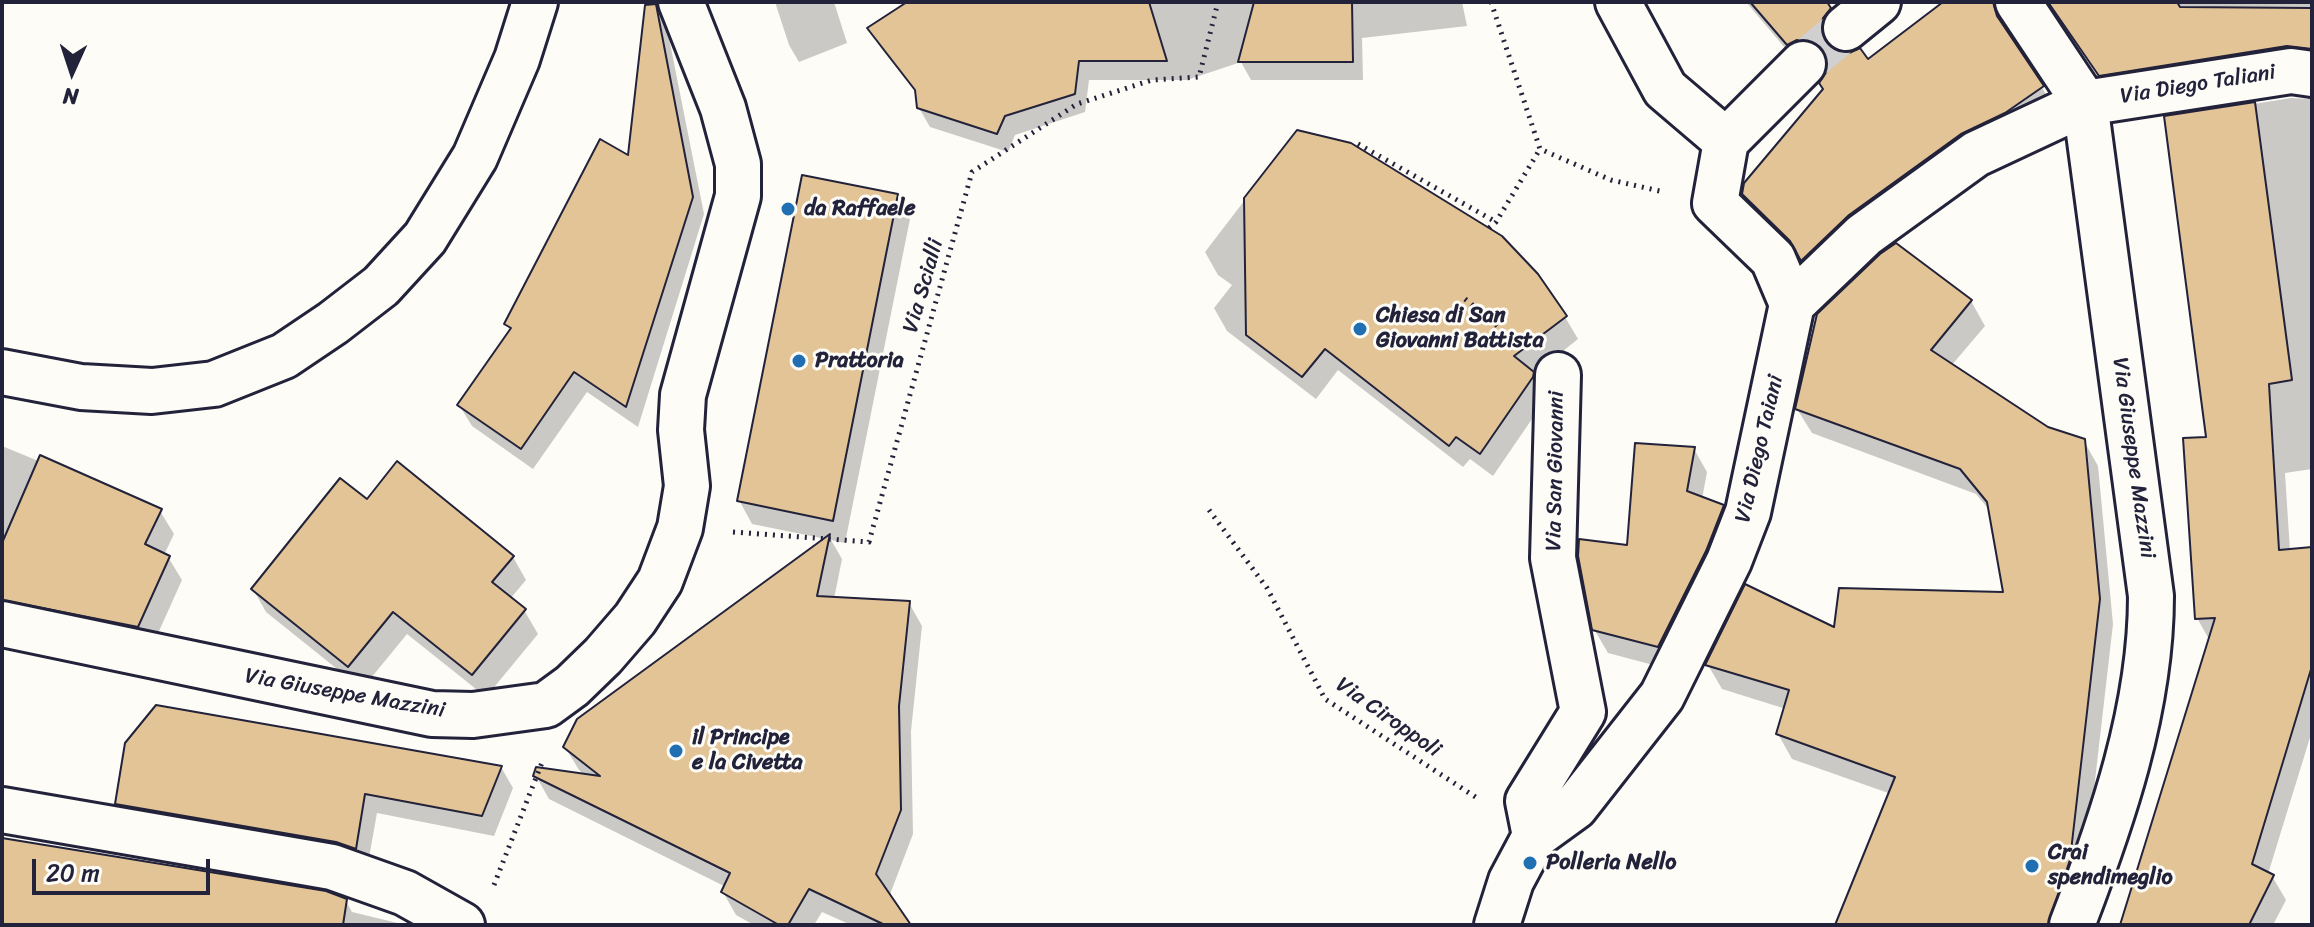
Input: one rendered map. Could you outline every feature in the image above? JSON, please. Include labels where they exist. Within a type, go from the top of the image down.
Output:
[{"type":"street","points":[[2,372],[81,387],[152,391],[214,384],[284,356],[333,323],[381,286],[425,238],[475,157],[517,59],[535,2]]},
{"type":"street","points":[[546,705],[582,676],[635,619],[660,581],[680,528],[687,486],[681,430],[683,395],[738,196],[738,164],[723,108],[681,2]]},
{"type":"street","points":[[1618,2],[1665,89],[1726,141]]},
{"type":"street","name":"Via Giuseppe Mazzini","points":[[2018,2],[2085,103],[2151,596],[2151,640],[2123,774],[2101,849],[2072,925]]},
{"type":"street","points":[[1803,64],[1726,141],[1715,203],[1773,259],[1792,304],[1864,235],[1976,154],[2085,103]]},
{"type":"street","name":"Via Diego Taliani","points":[[2085,103],[2291,71],[2312,74]]},
{"type":"street","name":"Via Diego Taiani","points":[[1497,925],[1511,881],[1535,836],[1575,807],[1662,696],[1729,561],[1748,512],[1792,304]]},
{"type":"street","name":"Via San Giovanni","points":[[1535,836],[1528,801],[1583,712],[1553,558],[1558,375]]},
{"type":"street","name":"Via Giuseppe Mazzini","points":[[2,624],[432,714],[473,715],[546,705]]},
{"type":"street","points":[[2,810],[332,867],[405,893],[462,925]]},
{"type":"path","name":"Via Scialli","points":[[680,528],[869,542],[972,172],[1077,104],[1152,80],[1199,77],[1218,2]]},
{"type":"path","points":[[1491,2],[1540,149],[1611,180],[1715,203]]},
{"type":"path","points":[[1358,144],[1496,222]]},
{"type":"path","points":[[1489,228],[1496,222],[1540,149]]},
{"type":"path","points":[[1465,299],[1558,375]]},
{"type":"path","name":"Via Ciroppoli","points":[[1209,510],[1267,588],[1325,699],[1535,836]]},
{"type":"path","points":[[492,889],[546,751],[546,705]]},
{"type":"building","points":[[907,2],[1149,2],[1167,61],[1079,61],[1075,94],[1005,116],[997,134],[917,108],[915,90],[867,28]]},
{"type":"building","points":[[1254,2],[1352,2],[1353,62],[1238,62]]},
{"type":"building","points":[[1750,2],[1827,2],[1831,8],[1823,18],[1821,31],[1826,43],[1838,52],[1849,53],[1860,48],[1868,59],[1943,2],[1993,2],[1997,16],[2044,86],[2005,113],[1961,134],[1849,215],[1801,261],[1790,241],[1742,194],[1744,183],[1823,89],[1819,83],[1827,71],[1827,58],[1821,47],[1810,40],[1797,40],[1787,45]]},
{"type":"building","points":[[2048,2],[2177,2],[2180,7],[2312,8],[2312,49],[2287,46],[2099,76]]},
{"type":"building","points":[[656,4],[693,197],[626,407],[574,372],[521,449],[457,405],[511,328],[504,324],[600,139],[628,155],[645,5]]},
{"type":"building","points":[[2255,102],[2292,380],[2269,384],[2279,550],[2312,547],[2312,666],[2252,864],[2274,875],[2249,925],[2120,925],[2215,618],[2195,619],[2183,438],[2206,437],[2164,116]]},
{"type":"building","name":"Chiesa di San Giovanni Battista","points":[[1297,130],[1351,143],[1502,236],[1538,274],[1567,316],[1514,356],[1534,372],[1533,377],[1480,454],[1456,437],[1449,446],[1325,349],[1302,377],[1246,335],[1244,198]]},
{"type":"building","points":[[802,175],[898,194],[833,521],[737,501]]},
{"type":"building","points":[[1896,243],[1972,300],[1931,350],[2048,427],[2085,439],[2100,599],[2070,860],[2048,925],[1835,925],[1895,777],[1776,734],[1789,690],[1705,665],[1745,584],[1834,627],[1839,588],[2003,592],[1987,502],[1960,469],[1795,409],[1817,314],[1880,254]]},
{"type":"building","points":[[1635,443],[1695,447],[1687,491],[1724,505],[1706,551],[1658,647],[1592,630],[1578,556],[1579,539],[1627,545]]},
{"type":"building","points":[[40,455],[162,509],[145,544],[170,556],[138,627],[2,600],[2,543]]},
{"type":"building","points":[[397,461],[514,556],[492,582],[526,609],[472,675],[393,612],[348,667],[251,589],[340,478],[367,499]]},
{"type":"building","points":[[830,534],[817,596],[910,601],[899,706],[901,810],[876,874],[911,925],[885,925],[809,889],[788,925],[779,925],[721,892],[730,873],[533,776],[536,767],[600,776],[563,747],[577,719]]},
{"type":"building","points":[[156,705],[502,766],[482,816],[365,794],[356,849],[336,842],[115,804],[125,743]]},
{"type":"building","points":[[2,838],[326,891],[347,899],[343,925],[2,925]]},
{"type":"tunnel","points":[[1803,64],[1846,28]]},
{"type":"place","name":"da Raffaele","points":[[788,209]]},
{"type":"place","name":"Chiesa di San Giovanni Battista","points":[[1360,329]]},
{"type":"place","name":"Prattoria","points":[[799,361]]},
{"type":"place","name":"il Principe e la Civetta","points":[[676,751]]},
{"type":"place","name":"Polleria Nello","points":[[1530,863]]},
{"type":"place","name":"Crai spendimeglio","points":[[2032,866]]}]
